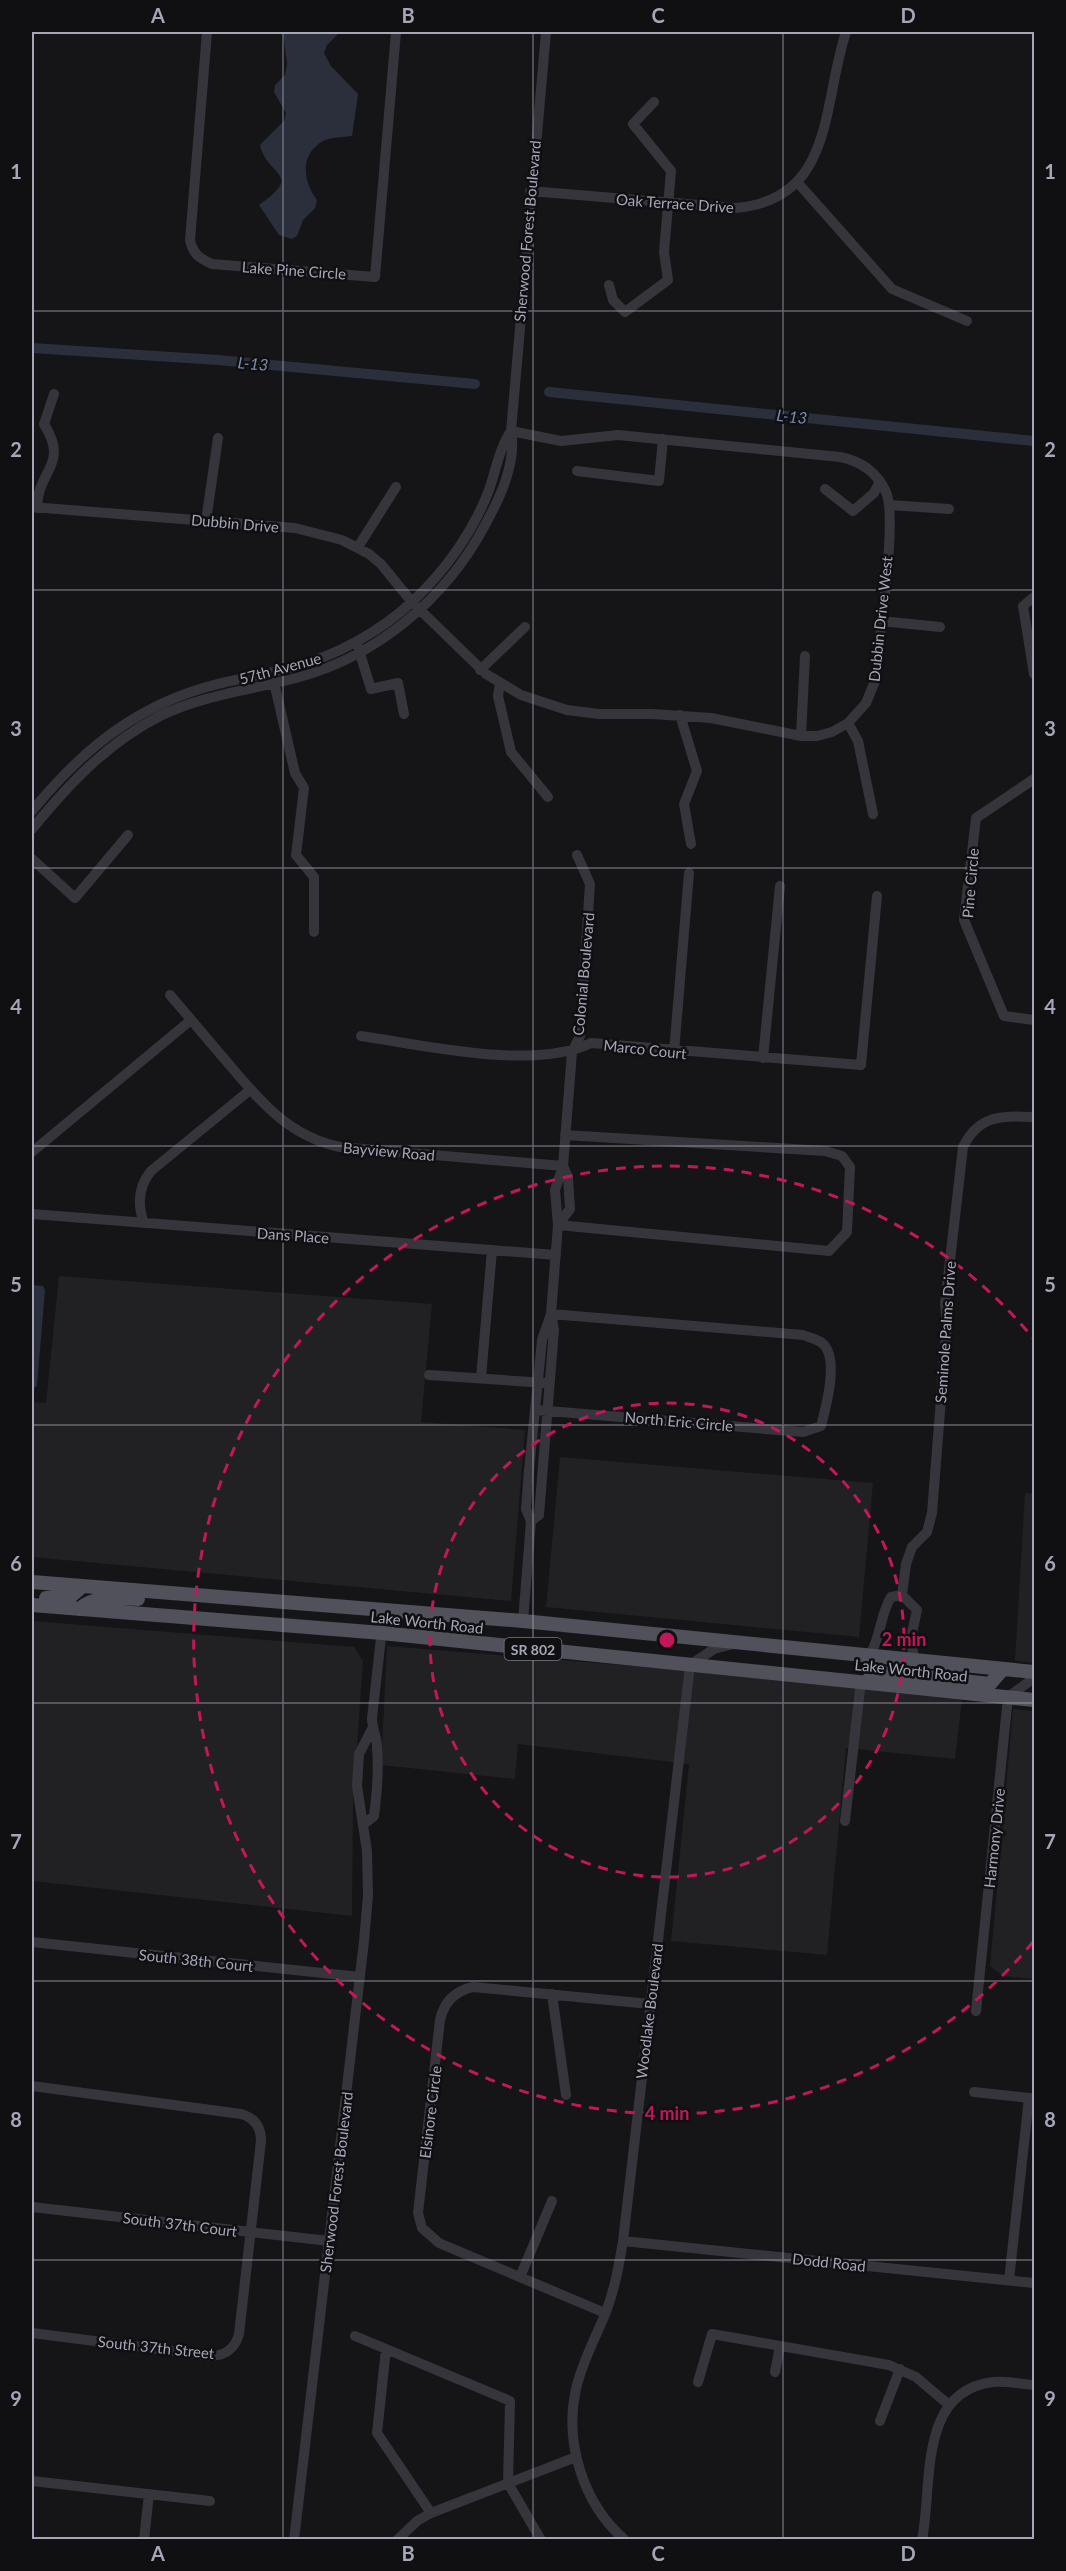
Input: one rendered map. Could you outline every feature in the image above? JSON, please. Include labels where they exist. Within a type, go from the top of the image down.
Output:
[{"type":"main road","name":"Lake Worth Road","points":[[32,1582],[522,1621],[1035,1672]]},
{"type":"main road","points":[[32,1597],[58,1599],[70,1597],[83,1586]]},
{"type":"main road","points":[[79,1609],[90,1600],[100,1598],[190,1603],[218,1597]]},
{"type":"main road","name":"Lake Worth Road","points":[[32,1605],[382,1634],[1035,1700]]},
{"type":"main road","points":[[861,1681],[889,1673],[990,1684],[1003,1669]]},
{"type":"street","name":"Lake Pine Circle","points":[[207,32],[190,240],[192,250],[198,258],[212,264],[375,277],[396,32]]},
{"type":"street","name":"Sherwood Forest Boulevard","points":[[511,431],[530,191],[546,32]]},
{"type":"street","name":"Oak Terrace Drive","points":[[530,191],[668,203],[749,207],[776,198],[798,183],[812,164],[820,144],[846,32]]},
{"type":"street","points":[[609,285],[613,300],[625,312],[668,280],[664,252],[671,171],[633,124],[654,102]]},
{"type":"street","points":[[798,183],[892,289],[967,321]]},
{"type":"street","points":[[34,507],[55,459],[54,441],[44,424],[54,394]]},
{"type":"street","name":"Dubbin Drive West","points":[[416,606],[480,670],[521,695],[567,710],[599,714],[681,715],[746,724],[801,736],[825,734],[848,723],[867,703],[873,689],[881,621],[890,505],[880,481],[867,467],[848,459],[663,439],[610,435],[561,441],[511,431]]},
{"type":"street","name":"57th Avenue","points":[[32,829],[85,768],[132,732],[184,706],[358,646],[382,625],[416,606],[467,534],[489,490],[502,444],[511,431]]},
{"type":"street","points":[[206,521],[218,438]]},
{"type":"street","points":[[578,471],[659,481],[663,439]]},
{"type":"street","points":[[825,489],[853,511],[874,493],[880,481]]},
{"type":"street","points":[[358,547],[396,487]]},
{"type":"street","points":[[890,505],[949,509]]},
{"type":"street","name":"Dubbin Drive","points":[[34,507],[295,528],[319,532],[358,547],[381,564],[416,606]]},
{"type":"street","points":[[1035,597],[1023,606],[1035,674]]},
{"type":"street","points":[[881,621],[940,627]]},
{"type":"street","points":[[480,670],[525,627]]},
{"type":"street","points":[[358,646],[371,689],[398,683],[404,714]]},
{"type":"street","points":[[801,736],[805,656]]},
{"type":"street","points":[[273,677],[295,773],[304,788],[296,855],[314,877],[314,932]]},
{"type":"street","name":"57th Avenue","points":[[32,811],[77,760],[125,723],[188,693],[273,677]]},
{"type":"street","points":[[500,683],[498,696],[511,752],[548,797]]},
{"type":"street","points":[[681,715],[697,771],[684,804],[692,844]]},
{"type":"street","points":[[848,723],[858,741],[873,814]]},
{"type":"street","name":"Pine Circle","points":[[1035,779],[976,818],[964,920],[1004,1016],[1035,1020]]},
{"type":"street","points":[[32,859],[75,898],[129,835]]},
{"type":"street","name":"Colonial Boulevard","points":[[545,1382],[542,1340],[551,1314],[558,1225],[570,1209],[568,1177],[563,1166],[572,1052],[580,1036],[590,884],[576,855]]},
{"type":"street","points":[[674,1052],[689,873]]},
{"type":"street","points":[[763,1058],[780,885]]},
{"type":"street","name":"Marco Court","points":[[361,1036],[492,1055],[572,1052],[591,1043],[674,1052],[861,1065],[877,896]]},
{"type":"street","name":"Bayview Road","points":[[170,995],[250,1090],[278,1119],[314,1140],[333,1146],[563,1166]]},
{"type":"street","points":[[32,1152],[191,1020]]},
{"type":"street","points":[[144,1223],[139,1198],[142,1184],[151,1171],[250,1090]]},
{"type":"street","name":"Seminole Palms Drive","points":[[902,1595],[912,1547],[927,1532],[932,1513],[947,1323],[945,1304],[963,1147],[970,1131],[983,1122],[1006,1117],[1035,1117]]},
{"type":"street","points":[[558,1225],[829,1251],[847,1232],[850,1167],[842,1156],[825,1151],[565,1135]]},
{"type":"street","name":"Dans Place","points":[[32,1214],[555,1255]]},
{"type":"street","points":[[481,1378],[492,1250]]},
{"type":"street","name":"North Eric Circle","points":[[536,1410],[548,1409],[803,1432],[821,1426],[826,1407],[831,1359],[824,1344],[803,1335],[551,1314]]},
{"type":"street","points":[[429,1375],[545,1382]]},
{"type":"street","points":[[531,1521],[539,1515],[548,1409],[545,1382]]},
{"type":"street","points":[[522,1621],[531,1521],[526,1509],[536,1410],[545,1382]]},
{"type":"street","points":[[870,1655],[879,1640],[885,1607],[891,1597],[902,1595],[917,1610],[911,1638],[914,1659]]},
{"type":"street","name":"Sherwood Forest Boulevard","points":[[294,2540],[368,1896],[364,1824],[357,1786],[358,1754],[372,1729],[384,1611]]},
{"type":"street","points":[[690,1665],[714,1649],[745,1642]]},
{"type":"street","name":"Woodlake Boulevard","points":[[625,2540],[597,2508],[587,2488],[576,2457],[573,2424],[576,2388],[613,2292],[623,2241],[690,1665]]},
{"type":"street","points":[[1008,1697],[1035,1678]]},
{"type":"street","points":[[845,1821],[861,1681]]},
{"type":"street","name":"Harmony Drive","points":[[976,2011],[1008,1697]]},
{"type":"street","name":"Sherwood Forest Boulevard","points":[[364,1824],[374,1816],[376,1798],[377,1744],[372,1729]]},
{"type":"street","name":"South 38th Court","points":[[32,1942],[360,1977]]},
{"type":"street","name":"Elsinore Circle","points":[[605,2313],[433,2240],[422,2228],[418,2213],[440,2020],[445,2006],[460,1991],[473,1987],[650,2004]]},
{"type":"street","points":[[552,1994],[566,2095]]},
{"type":"street","name":"South 37th Street","points":[[32,2085],[241,2114],[248,2116],[259,2126],[261,2141],[239,2334],[237,2341],[227,2352],[212,2356],[32,2333]]},
{"type":"street","points":[[974,2092],[1032,2098],[1009,2280]]},
{"type":"street","points":[[520,2277],[552,2201]]},
{"type":"street","name":"South 37th Court","points":[[32,2207],[329,2241]]},
{"type":"street","name":"Dodd Road","points":[[623,2241],[1035,2283]]},
{"type":"street","points":[[698,2382],[712,2334],[900,2369],[916,2377],[949,2405]]},
{"type":"street","points":[[355,2336],[510,2401],[508,2484],[541,2540]]},
{"type":"street","points":[[775,2372],[780,2346]]},
{"type":"street","points":[[386,2349],[377,2433],[431,2513]]},
{"type":"street","points":[[880,2421],[900,2369]]},
{"type":"street","points":[[922,2540],[934,2435],[949,2405],[963,2393],[984,2384],[1000,2382],[1035,2385]]},
{"type":"street","points":[[397,2540],[417,2521],[431,2513],[576,2457]]},
{"type":"street","points":[[32,2481],[210,2501]]},
{"type":"street","points":[[144,2540],[149,2494]]},
{"type":"shaded area","points":[[59,1276],[432,1304],[421,1422],[525,1430],[511,1601],[32,1557],[32,1402],[46,1403]]},
{"type":"shaded area","points":[[560,1457],[873,1483],[859,1637],[546,1607]]},
{"type":"shaded area","points":[[1025,1493],[1034,1494],[1034,1663],[1015,1661]]},
{"type":"shaded area","points":[[32,1621],[354,1647],[363,1661],[353,1803],[352,1916],[32,1881]]},
{"type":"shaded area","points":[[387,1646],[706,1672],[962,1700],[955,1759],[846,1748],[827,1955],[671,1941],[689,1764],[518,1744],[515,1779],[381,1765]]},
{"type":"shaded area","points":[[1013,1709],[1034,1711],[1034,1979],[1003,1976],[990,1966]]},
{"type":"water","points":[[283,32],[340,32],[327,45],[324,53],[331,66],[358,94],[352,136],[323,141],[310,153],[306,177],[317,200],[315,208],[303,220],[297,236],[292,239],[279,235],[259,205],[273,195],[280,187],[281,180],[260,145],[284,121],[286,113],[274,92],[275,85],[285,75],[287,64]]},
{"type":"water","points":[[32,1285],[43,1286],[45,1290],[37,1386],[32,1389]]},
{"type":"waterway","name":"L-13","points":[[32,348],[218,360],[475,384]]},
{"type":"waterway","name":"L-13","points":[[549,392],[1034,441]]}]
